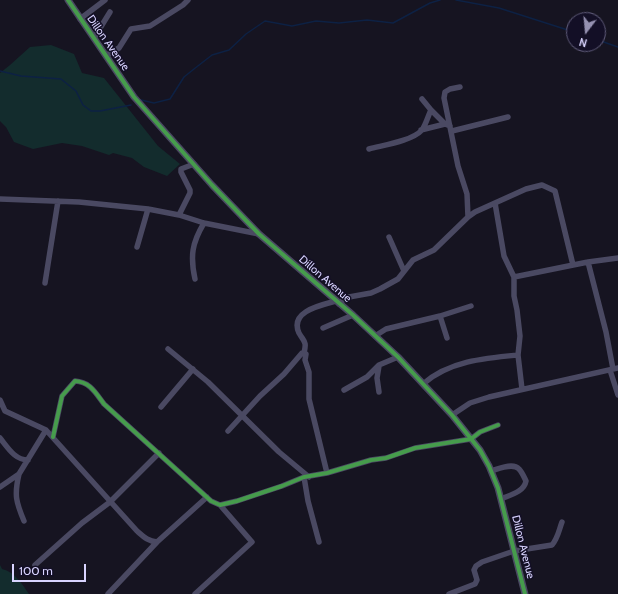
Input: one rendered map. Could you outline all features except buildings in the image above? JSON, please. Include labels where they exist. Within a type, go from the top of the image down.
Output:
[{"type":"street","name":"Dillon Avenue","points":[[68,0],[134,97],[194,164],[259,234],[337,303],[353,315],[398,357],[452,415],[471,438],[480,450],[491,471],[501,499],[525,594]]},
{"type":"street","points":[[80,18],[105,0]]},
{"type":"street","points":[[107,56],[119,48],[132,29],[150,26],[183,5],[188,0]]},
{"type":"street","points":[[94,38],[110,12]]},
{"type":"street","points":[[460,87],[450,89],[444,94],[449,127],[458,166],[467,194],[468,217]]},
{"type":"street","points":[[422,99],[449,127]]},
{"type":"street","points":[[421,130],[431,110]]},
{"type":"street","points":[[369,149],[401,141],[413,136],[421,130],[508,117]]},
{"type":"street","points":[[179,215],[190,193],[181,169],[194,164]]},
{"type":"street","points":[[328,473],[309,399],[309,372],[305,360],[306,354],[304,353],[306,345],[298,332],[297,323],[299,317],[312,308],[337,303],[349,297],[371,293],[398,279],[413,260],[434,250],[468,217],[533,186],[542,185],[555,191],[573,265]]},
{"type":"street","points":[[0,199],[79,202],[148,209],[179,215],[204,223],[259,234]]},
{"type":"street","points":[[45,283],[58,201]]},
{"type":"street","points":[[495,203],[504,256],[514,277],[514,296],[520,336],[518,355],[522,390]]},
{"type":"street","points":[[137,247],[148,209]]},
{"type":"street","points":[[195,279],[192,257],[195,240],[204,223]]},
{"type":"street","points":[[389,237],[404,271]]},
{"type":"street","points":[[514,277],[588,262],[618,258]]},
{"type":"street","points":[[588,262],[606,332],[618,395]]},
{"type":"street","points":[[375,336],[386,329],[440,316],[471,306]]},
{"type":"street","points":[[323,328],[353,315]]},
{"type":"street","points":[[440,316],[447,338]]},
{"type":"street","points":[[168,349],[193,369],[306,477],[308,501],[319,542]]},
{"type":"street","points":[[228,431],[260,396],[304,353]]},
{"type":"street","points":[[423,384],[432,376],[461,363],[495,356],[518,355]]},
{"type":"street","points":[[344,390],[367,377],[379,365],[398,357]]},
{"type":"street","points":[[379,365],[377,378],[379,392]]},
{"type":"street","points":[[161,407],[193,369]]},
{"type":"street","points":[[452,415],[470,403],[614,369]]},
{"type":"street","points":[[53,437],[62,396],[75,382],[88,384],[104,404],[207,497],[220,505],[252,542],[195,594]]},
{"type":"street","points":[[0,400],[4,411],[46,430],[110,502],[145,538],[157,542]]},
{"type":"street","points":[[220,505],[257,495],[306,477],[328,473],[371,460],[386,458],[415,448],[471,438],[498,425]]},
{"type":"street","points":[[24,521],[15,490],[19,474],[46,430]]},
{"type":"street","points":[[0,438],[17,458],[28,460]]},
{"type":"street","points":[[35,565],[82,523],[110,502],[159,453]]},
{"type":"street","points":[[491,471],[509,466],[517,467],[526,481],[520,491],[501,499]]},
{"type":"street","points":[[0,487],[19,474]]},
{"type":"street","points":[[111,592],[157,542],[207,497]]},
{"type":"street","points":[[449,594],[475,584],[477,580],[474,572],[478,564],[514,551],[552,545],[558,537],[562,522]]},
{"type":"green space","points":[[51,45],[74,54],[82,73],[104,78],[158,146],[180,164],[167,176],[144,167],[132,158],[113,153],[109,155],[82,146],[62,143],[33,149],[14,142],[6,127],[0,121],[0,73],[30,47]]},
{"type":"green space","points":[[0,565],[2,569],[11,573],[18,579],[29,594],[0,594]]},
{"type":"waterway","points":[[141,100],[154,103],[170,99],[184,77],[212,55],[229,50],[246,34],[265,21],[292,26],[316,21],[339,23],[367,20],[393,23],[430,3],[440,0]]},
{"type":"waterway","points":[[456,0],[499,8],[566,29]]},
{"type":"waterway","points":[[606,43],[618,47]]},
{"type":"waterway","points":[[0,71],[21,76],[61,79],[76,91],[83,105],[91,111],[100,111],[131,105]]},
{"type":"cycle path","points":[[68,0],[134,97],[212,185],[259,234],[353,315],[398,357],[452,415],[480,450],[489,466],[498,488],[525,594]]},
{"type":"cycle path","points":[[53,437],[62,396],[75,381],[85,383],[92,388],[104,404],[211,501],[220,505],[237,501],[304,477],[327,473],[371,460],[386,458],[415,448],[471,439],[480,432],[498,425]]}]
